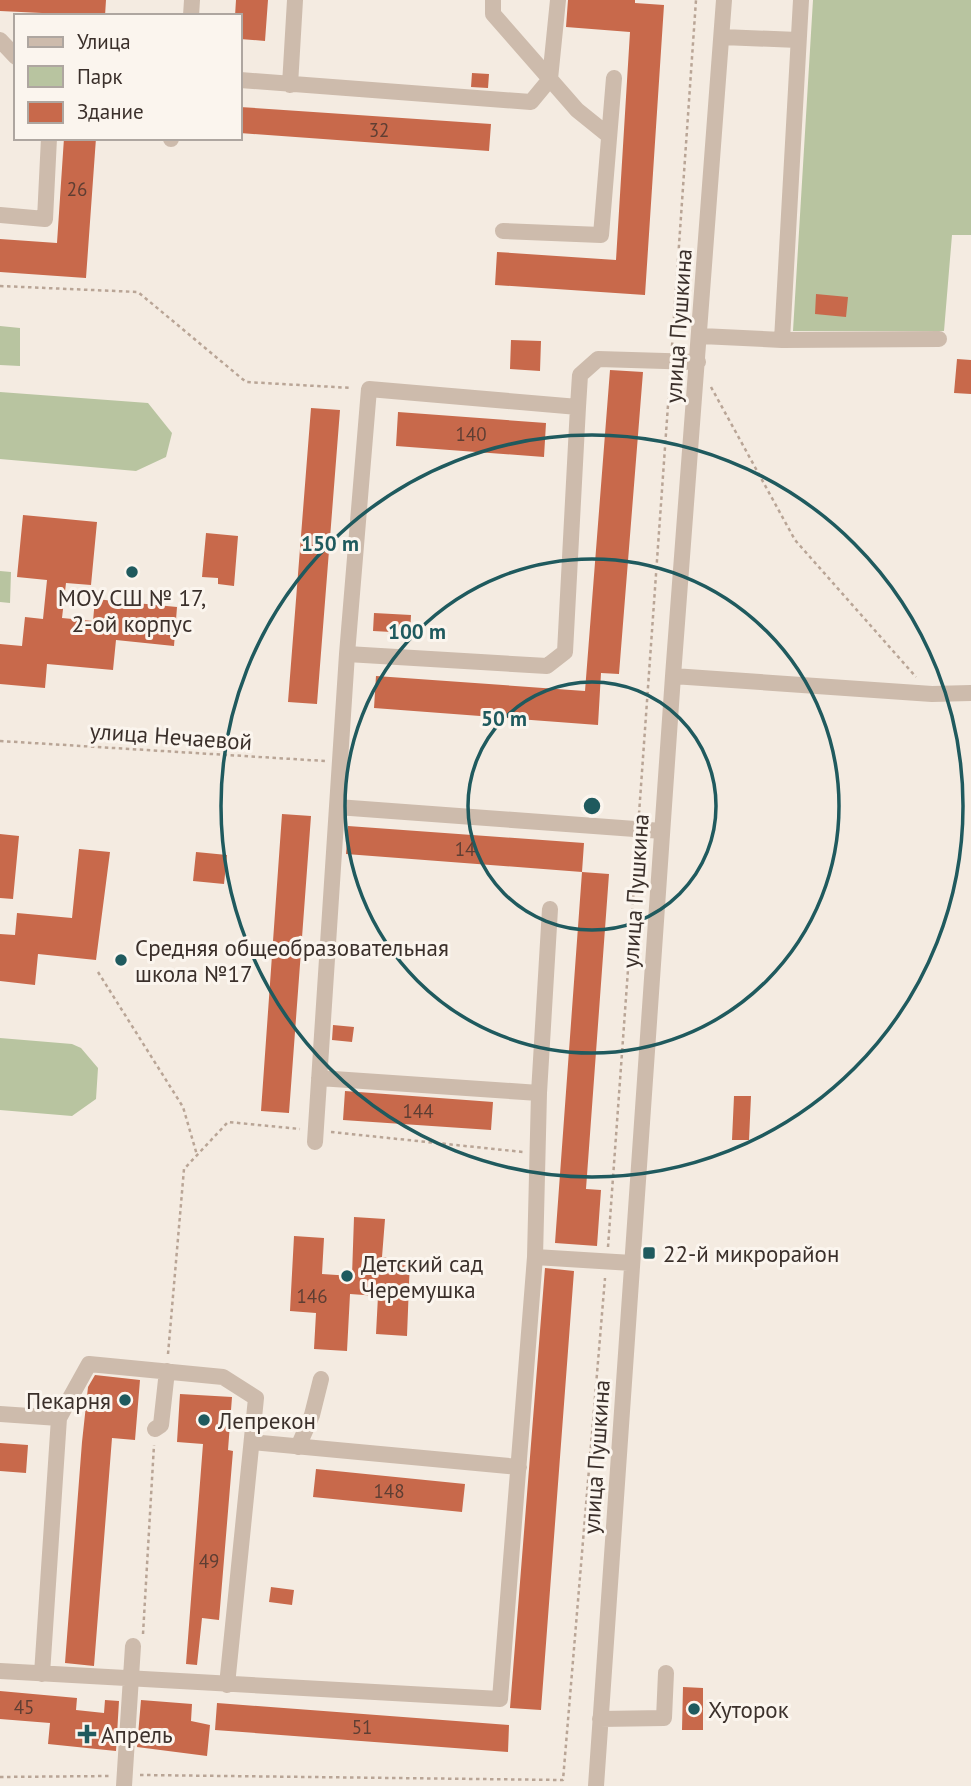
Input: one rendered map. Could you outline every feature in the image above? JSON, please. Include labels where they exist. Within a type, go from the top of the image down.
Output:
[{"type":"street","points":[[290,86],[295,0]]},
{"type":"street","points":[[494,0],[493,14],[577,110],[608,135]]},
{"type":"street","points":[[242,80],[290,86],[531,102],[550,79],[558,0]]},
{"type":"street","name":"улица Пушкина","points":[[596,1786],[673,676],[701,336],[724,0]]},
{"type":"street","points":[[782,340],[801,0]]},
{"type":"street","points":[[722,37],[798,40]]},
{"type":"street","points":[[0,40],[14,55]]},
{"type":"street","points":[[503,232],[601,235],[614,78]]},
{"type":"street","points":[[0,215],[45,219],[49,140]]},
{"type":"street","points":[[701,336],[782,340],[939,339]]},
{"type":"street","points":[[347,654],[547,666],[565,652],[580,375],[598,359],[698,362]]},
{"type":"street","points":[[315,1136],[347,654],[369,389],[578,407]]},
{"type":"street","points":[[673,676],[932,694],[971,694]]},
{"type":"street","points":[[337,807],[662,831]]},
{"type":"street","points":[[0,1671],[500,1699],[535,1257],[539,1093],[550,909]]},
{"type":"street","points":[[319,1078],[539,1093]]},
{"type":"street","points":[[535,1257],[632,1263]]},
{"type":"street","points":[[42,1674],[60,1418],[89,1364],[223,1377],[256,1398],[227,1685]]},
{"type":"street","points":[[155,1429],[162,1425],[167,1371]]},
{"type":"street","points":[[298,1447],[312,1415],[321,1379]]},
{"type":"street","points":[[0,1414],[60,1418]]},
{"type":"street","points":[[252,1442],[519,1468]]},
{"type":"street","points":[[124,1786],[133,1646]]},
{"type":"street","points":[[600,1719],[664,1718],[666,1673]]},
{"type":"path","points":[[0,286],[138,292],[246,382],[369,389]]},
{"type":"path","points":[[698,362],[795,540],[932,694]]},
{"type":"path","name":"улица Нечаевой","points":[[0,741],[340,762]]},
{"type":"path","points":[[98,972],[183,1107],[197,1155]]},
{"type":"path","points":[[167,1371],[184,1169],[228,1122],[315,1136],[537,1153]]},
{"type":"path","points":[[133,1646],[142,1646],[155,1429]]},
{"type":"green space","points":[[813,0],[971,0],[971,235],[952,235],[944,331],[793,331]]},
{"type":"green space","points":[[0,326],[20,328],[20,366],[0,365]]},
{"type":"green space","points":[[0,392],[148,403],[172,433],[166,457],[136,471],[0,459]]},
{"type":"green space","points":[[0,571],[11,572],[10,603],[0,602]]},
{"type":"green space","points":[[0,1038],[72,1044],[81,1048],[98,1068],[96,1099],[72,1116],[0,1110]]},
{"type":"building","points":[[0,0],[106,0],[105,14],[0,11]]},
{"type":"building","points":[[236,0],[268,0],[265,41],[242,39],[242,14],[235,14]]},
{"type":"building","points":[[568,0],[635,0],[635,3],[664,5],[645,295],[495,285],[497,252],[616,260],[630,32],[566,27]]},
{"type":"building","points":[[472,73],[489,74],[488,88],[471,87]]},
{"type":"building","points":[[242,107],[491,124],[489,151],[242,133]]},
{"type":"building","points":[[64,140],[96,140],[86,278],[0,272],[0,239],[57,243]]},
{"type":"building","points":[[816,294],[848,297],[846,317],[815,314]]},
{"type":"building","points":[[511,340],[541,341],[540,371],[510,369]]},
{"type":"building","points":[[957,359],[971,360],[971,394],[954,393]]},
{"type":"building","points":[[610,370],[643,372],[619,674],[601,673],[598,725],[374,708],[376,676],[585,691]]},
{"type":"building","points":[[311,408],[340,410],[317,704],[288,702]]},
{"type":"building","points":[[398,412],[546,423],[544,457],[396,446]]},
{"type":"building","points":[[23,515],[97,522],[91,585],[66,583],[62,618],[93,621],[95,599],[177,607],[174,646],[116,640],[113,670],[47,664],[45,688],[0,684],[0,644],[22,646],[25,617],[43,619],[47,580],[17,577]]},
{"type":"building","points":[[206,533],[238,536],[234,586],[218,584],[218,578],[202,577]]},
{"type":"building","points":[[374,613],[411,615],[410,633],[373,631]]},
{"type":"building","points":[[282,814],[311,816],[289,1113],[261,1111]]},
{"type":"building","points":[[348,826],[584,843],[582,872],[346,854]]},
{"type":"building","points":[[0,834],[19,836],[13,899],[0,898]]},
{"type":"building","points":[[79,849],[110,852],[96,960],[38,954],[35,985],[0,981],[0,934],[15,935],[17,913],[72,918]]},
{"type":"building","points":[[196,852],[227,855],[224,884],[193,881]]},
{"type":"building","points":[[582,872],[609,874],[586,1189],[601,1190],[597,1246],[555,1243]]},
{"type":"building","points":[[333,1025],[354,1027],[352,1042],[332,1040]]},
{"type":"building","points":[[345,1091],[493,1102],[491,1130],[343,1120]]},
{"type":"building","points":[[734,1096],[751,1096],[749,1140],[732,1140]]},
{"type":"building","points":[[354,1217],[385,1219],[382,1257],[410,1259],[407,1336],[376,1334],[378,1296],[350,1294],[347,1351],[314,1349],[316,1313],[290,1311],[294,1236],[324,1238],[322,1274],[352,1276]]},
{"type":"building","points":[[545,1268],[574,1271],[541,1710],[510,1708]]},
{"type":"building","points":[[95,1375],[140,1380],[135,1440],[112,1438],[94,1666],[65,1663],[82,1442],[88,1387]]},
{"type":"building","points":[[180,1394],[232,1397],[228,1450],[233,1451],[219,1620],[202,1618],[197,1665],[186,1664],[203,1444],[177,1442]]},
{"type":"building","points":[[0,1443],[28,1445],[26,1473],[0,1471]]},
{"type":"building","points":[[316,1469],[465,1484],[462,1512],[313,1497]]},
{"type":"building","points":[[271,1587],[294,1590],[292,1605],[269,1602]]},
{"type":"building","points":[[683,1687],[703,1688],[703,1730],[682,1730]]},
{"type":"building","points":[[0,1691],[77,1698],[76,1710],[104,1713],[105,1700],[119,1701],[116,1751],[48,1744],[50,1723],[0,1719]]},
{"type":"building","points":[[141,1700],[192,1704],[191,1721],[210,1725],[207,1756],[137,1747]]},
{"type":"building","points":[[217,1703],[509,1725],[508,1752],[215,1730]]},
{"type":"place","name":"МОУ СШ № 17, 2-ой корпус","points":[[132,572]]},
{"type":"place","name":"Средняя общеобразовательная школа №17","points":[[121,960]]},
{"type":"place","name":"22-й микрорайон","points":[[649,1253]]},
{"type":"place","name":"Детский сад Черемушка","points":[[347,1276]]},
{"type":"place","name":"Пекарня","points":[[125,1400]]},
{"type":"place","name":"Лепрекон","points":[[204,1420]]},
{"type":"place","name":"Хуторок","points":[[694,1709]]},
{"type":"place","name":"Апрель","points":[[87,1734]]}]
